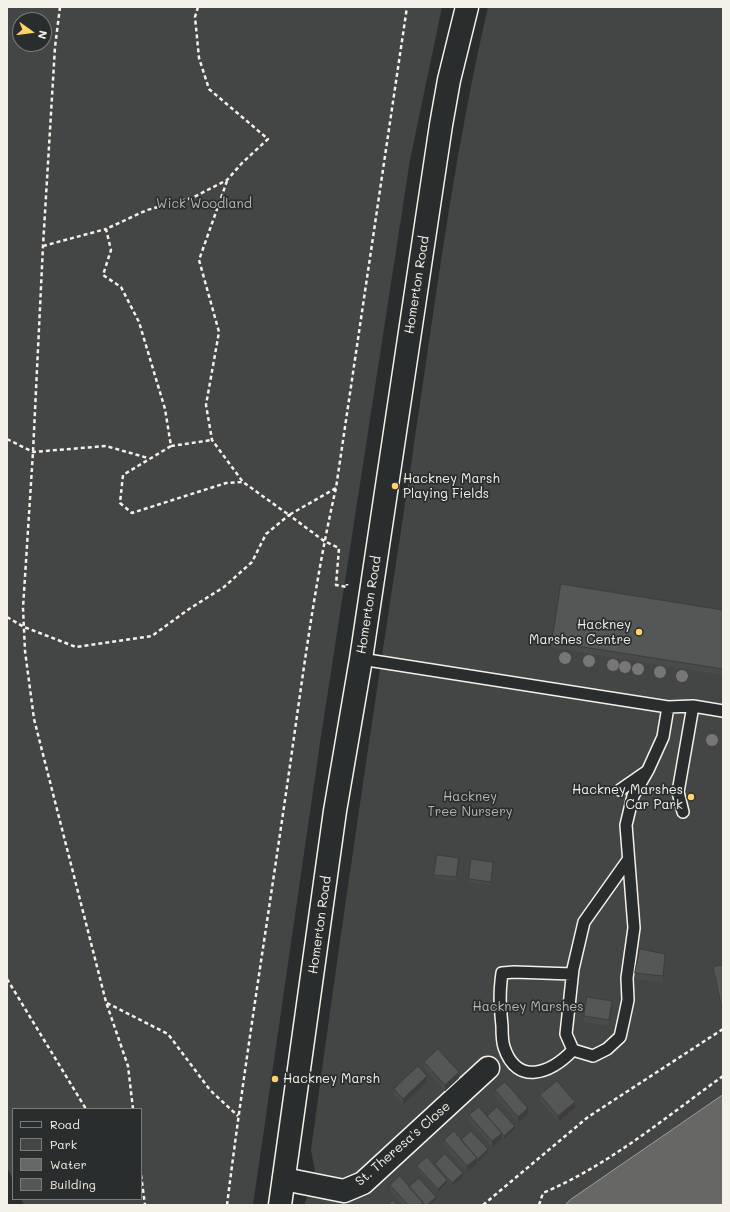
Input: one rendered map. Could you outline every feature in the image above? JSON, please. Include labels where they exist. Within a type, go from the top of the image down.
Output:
[{"type":"main road","name":"Homerton Road","points":[[280,1205],[336,811],[442,124],[449,80],[467,7]]},
{"type":"main road","name":"St. Theresa's Close","points":[[284,1179],[313,1183],[335,1191],[344,1191],[354,1188],[363,1183],[488,1068]]},
{"type":"lane","points":[[360,659],[668,707],[693,706],[723,711]]},
{"type":"lane","points":[[683,812],[678,792],[693,706]]},
{"type":"lane","points":[[628,860],[584,922],[572,974],[566,1034],[573,1050],[593,1056],[607,1049],[620,1037],[628,1000],[627,978],[634,928],[626,825],[633,796],[648,770],[663,737],[668,707]]},
{"type":"lane","points":[[620,790],[648,770]]},
{"type":"lane","points":[[572,974],[514,972],[502,974],[498,996],[504,1046],[510,1061],[521,1070],[533,1074],[547,1070],[561,1062],[573,1050]]},
{"type":"path","points":[[60,7],[55,47],[43,246],[34,452],[23,608],[25,651],[34,719],[106,1002],[128,1066],[133,1108]]},
{"type":"path","points":[[43,246],[106,229],[147,210],[192,198],[227,180],[242,163],[268,139],[209,89],[199,58],[195,17],[198,7]]},
{"type":"path","points":[[227,1205],[238,1116],[324,541],[336,488],[407,7]]},
{"type":"path","points":[[227,180],[199,260],[219,332],[206,405],[212,440],[243,482],[324,541],[339,548],[336,585],[347,587],[347,584]]},
{"type":"path","points":[[106,229],[111,250],[103,275],[121,287],[139,322],[164,410],[171,446]]},
{"type":"path","points":[[7,440],[34,452],[106,446],[149,459]]},
{"type":"path","points":[[212,440],[171,446],[123,475],[120,503],[132,513],[226,483],[243,482]]},
{"type":"path","points":[[7,617],[24,627],[76,647],[152,636],[189,609],[224,587],[252,562],[266,534],[289,515],[336,488]]},
{"type":"path","points":[[7,980],[85,1108]]},
{"type":"path","points":[[106,1002],[168,1034],[210,1090],[238,1116]]},
{"type":"path","points":[[483,1205],[588,1117],[723,1029]]},
{"type":"path","points":[[539,1205],[543,1192],[563,1184],[618,1151],[723,1076]]},
{"type":"path","points":[[142,1182],[145,1205],[142,1200]]},
{"type":"green space","name":"Wick Woodland","points":[[7,7],[442,7],[410,160],[320,743],[253,1205],[24,1205],[22,1200],[142,1200],[142,1108],[12,1108],[12,1178],[7,1167]]},
{"type":"green space","name":"Hackney Marshes","points":[[488,7],[723,7],[723,1205],[304,1205],[307,1197],[311,1196],[315,1171],[311,1150],[360,807],[445,235],[464,121]]},
{"type":"water","points":[[723,1095],[723,1205],[565,1205],[570,1200]]},
{"type":"building","name":"Hackney Marshes Centre","points":[[561,584],[723,610],[723,669],[552,642]]},
{"type":"building","points":[[437,855],[459,858],[456,877],[434,875]]},
{"type":"building","points":[[471,859],[493,862],[491,882],[469,879]]},
{"type":"building","points":[[640,949],[665,954],[663,976],[635,973]]},
{"type":"building","points":[[723,965],[723,1004],[721,1004],[713,967]]},
{"type":"building","points":[[587,997],[612,1001],[609,1020],[584,1016]]},
{"type":"building","points":[[438,1049],[459,1072],[445,1085],[424,1062]]},
{"type":"building","points":[[418,1066],[427,1076],[403,1099],[394,1089]]},
{"type":"building","points":[[557,1081],[575,1102],[558,1116],[540,1095]]},
{"type":"building","points":[[505,1082],[528,1108],[518,1117],[495,1090]]},
{"type":"building","points":[[479,1107],[502,1133],[492,1141],[469,1115]]},
{"type":"building","points":[[497,1107],[515,1126],[504,1136],[487,1116]]},
{"type":"building","points":[[454,1131],[477,1158],[467,1166],[444,1140]]},
{"type":"building","points":[[471,1131],[488,1149],[478,1159],[461,1140]]},
{"type":"building","points":[[445,1154],[463,1173],[452,1183],[435,1164]]},
{"type":"building","points":[[427,1157],[447,1180],[438,1189],[417,1166]]},
{"type":"building","points":[[400,1176],[423,1202],[420,1205],[408,1205],[390,1185]]},
{"type":"building","points":[[419,1178],[436,1197],[427,1205],[425,1205],[409,1187]]},
{"type":"building","points":[[393,1200],[397,1205],[388,1205]]},
{"type":"place","name":"Hackney Marsh Playing Fields","points":[[395,486]]},
{"type":"place","name":"Hackney Marshes Centre","points":[[639,632]]},
{"type":"place","name":"Hackney Marshes Car Park","points":[[691,797]]},
{"type":"place","name":"Hackney Marsh","points":[[275,1079]]},
{"type":"park label","name":"Hackney Tree Nursery","points":[[470,804]]}]
